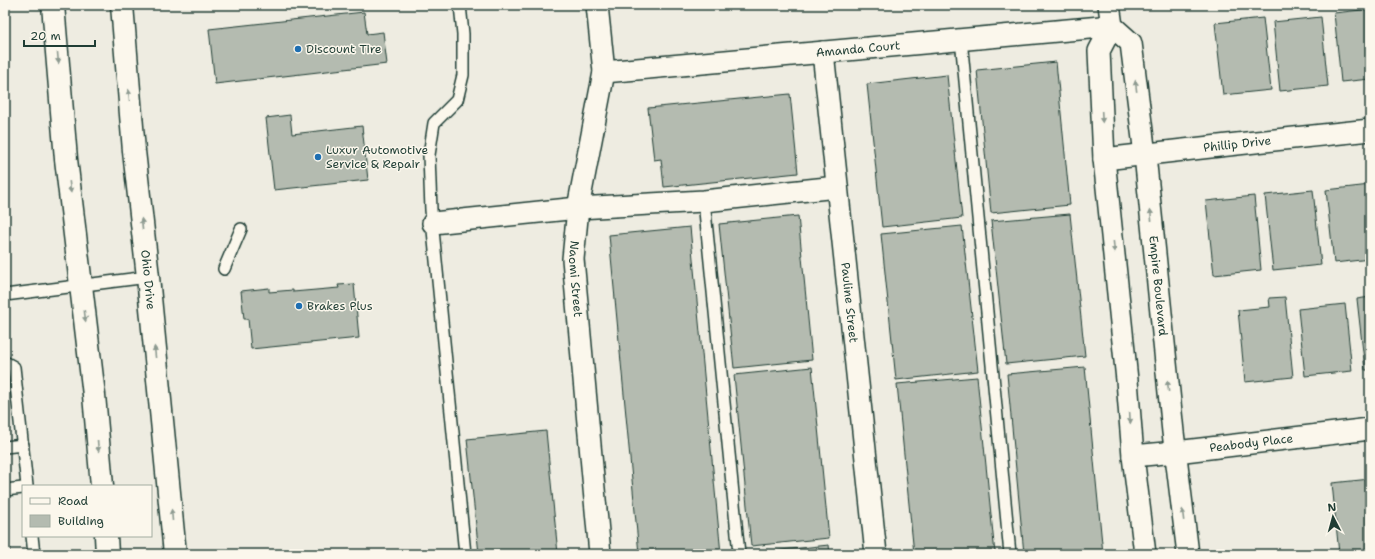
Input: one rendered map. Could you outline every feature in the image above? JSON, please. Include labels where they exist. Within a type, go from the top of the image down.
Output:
[{"type":"main road","points":[[53,5],[66,158],[94,395],[102,485]]},
{"type":"main road","name":"Ohio Drive","points":[[122,5],[134,151],[175,554]]},
{"type":"main road","points":[[106,537],[107,554]]},
{"type":"street","name":"Naomi Street","points":[[597,5],[604,72],[578,208],[573,259],[600,554]]},
{"type":"street","points":[[1109,5],[1112,26],[1099,51],[1104,160],[1128,380],[1133,456],[1145,554]]},
{"type":"street","name":"Amanda Court","points":[[604,72],[1112,26]]},
{"type":"street","name":"Empire Boulevard","points":[[1112,26],[1131,43],[1145,155],[1188,554]]},
{"type":"street","name":"Pauline Street","points":[[823,52],[876,554]]},
{"type":"street","name":"Phillip Drive","points":[[1104,160],[1370,130]]},
{"type":"street","points":[[433,222],[578,208],[704,201],[837,187]]},
{"type":"street","name":"Peabody Place","points":[[1133,456],[1370,429]]},
{"type":"lane","points":[[460,5],[463,34],[463,75],[457,100],[434,123],[429,154],[433,222],[465,554]]},
{"type":"lane","points":[[961,39],[1010,554]]},
{"type":"lane","points":[[704,201],[739,554]]},
{"type":"lane","points":[[224,269],[241,229]]},
{"type":"lane","points":[[5,295],[148,277]]},
{"type":"lane","points":[[5,362],[14,367],[27,485]]},
{"type":"lane","points":[[5,447],[23,445]]},
{"type":"lane","points":[[5,490],[22,488]]},
{"type":"lane","points":[[32,537],[34,554]]},
{"type":"building","points":[[1370,9],[1370,79],[1341,82],[1334,13]]},
{"type":"building","name":"Discount Tire","points":[[364,12],[367,34],[383,32],[387,64],[215,84],[209,29]]},
{"type":"building","points":[[1321,17],[1328,86],[1280,91],[1273,22]]},
{"type":"building","points":[[1263,18],[1271,90],[1223,95],[1215,23]]},
{"type":"building","points":[[1056,62],[1070,205],[991,213],[977,70]]},
{"type":"building","points":[[947,75],[962,218],[882,227],[867,84]]},
{"type":"building","points":[[790,94],[798,173],[664,187],[661,159],[654,160],[648,108]]},
{"type":"building","name":"Luxur Automotive Service & Repair","points":[[290,115],[292,134],[362,126],[368,180],[274,190],[266,118]]},
{"type":"building","points":[[1370,185],[1370,259],[1334,263],[1326,190]]},
{"type":"building","points":[[1313,190],[1321,265],[1273,270],[1265,195]]},
{"type":"building","points":[[1254,196],[1261,270],[1214,275],[1206,201]]},
{"type":"building","points":[[1070,214],[1085,356],[1006,364],[991,221]]},
{"type":"building","points":[[798,216],[812,360],[734,368],[719,224]]},
{"type":"building","points":[[962,226],[978,371],[896,380],[881,234]]},
{"type":"building","points":[[690,227],[721,554],[639,554],[609,235]]},
{"type":"building","name":"Brakes Plus","points":[[354,284],[359,338],[251,349],[248,319],[244,319],[241,291],[269,288],[269,292],[293,290],[293,292],[339,288],[338,285]]},
{"type":"building","points":[[1285,297],[1293,377],[1245,382],[1238,310],[1270,307],[1269,298]]},
{"type":"building","points":[[1370,297],[1370,370],[1365,370],[1357,299]]},
{"type":"building","points":[[1345,304],[1352,371],[1305,376],[1298,309]]},
{"type":"building","points":[[812,367],[829,538],[751,546],[734,375]]},
{"type":"building","points":[[1085,367],[1103,554],[1024,554],[1007,374]]},
{"type":"building","points":[[977,377],[995,554],[914,554],[897,384]]},
{"type":"building","points":[[546,431],[558,554],[479,554],[467,439]]},
{"type":"building","points":[[1370,479],[1370,554],[1339,554],[1332,483]]},
{"type":"building","points":[[8,537],[10,554],[5,554],[5,538]]},
{"type":"building","points":[[829,545],[830,554],[752,554],[752,553]]},
{"type":"place","name":"Discount Tire","points":[[298,49]]},
{"type":"place","name":"Luxur Automotive Service & Repair","points":[[318,157]]},
{"type":"place","name":"Brakes Plus","points":[[299,306]]}]
